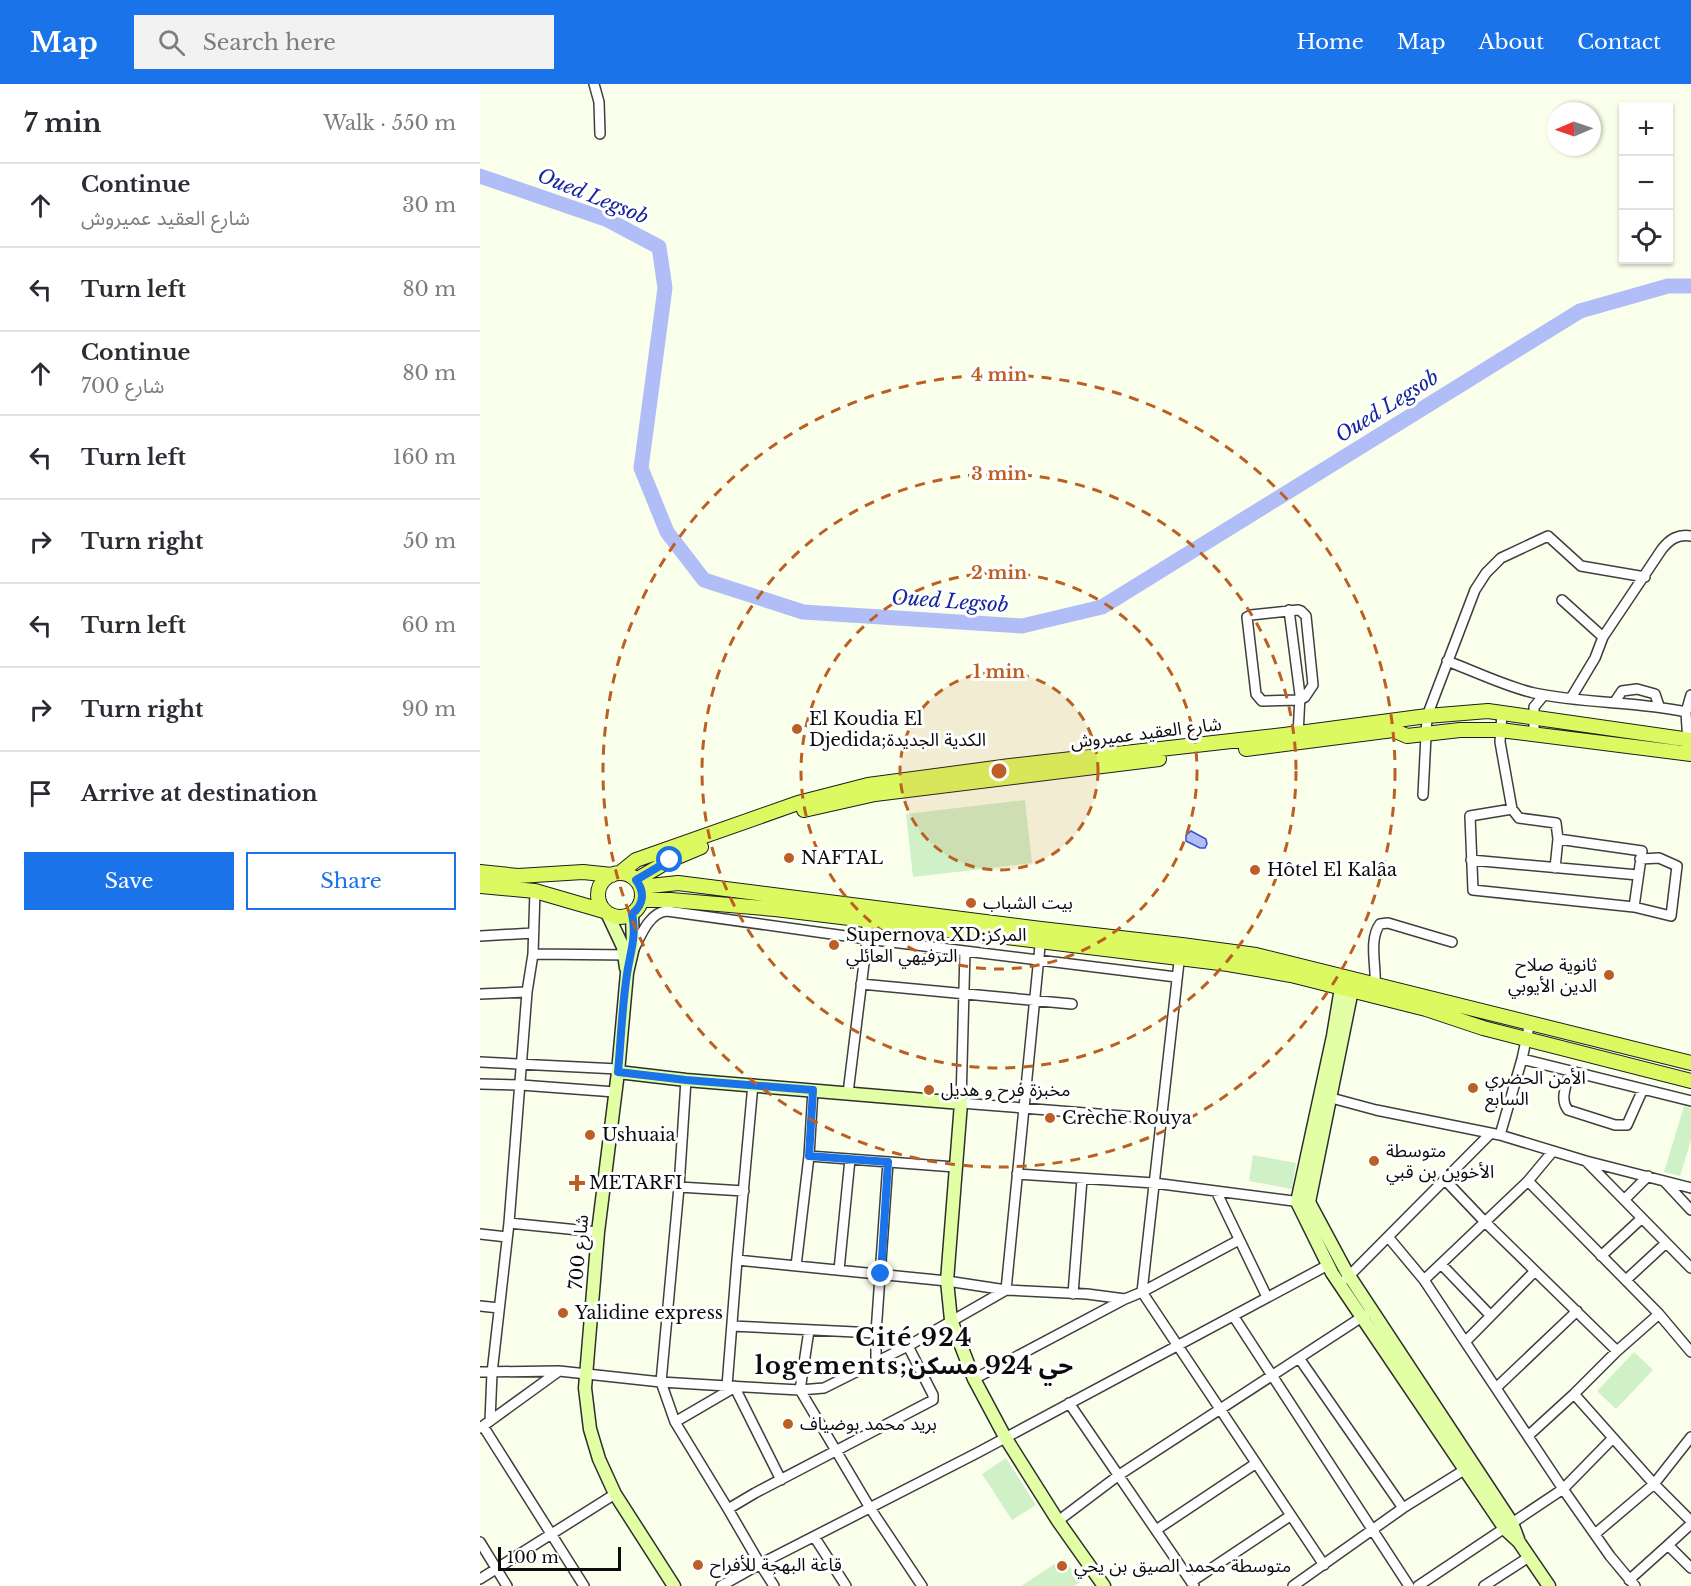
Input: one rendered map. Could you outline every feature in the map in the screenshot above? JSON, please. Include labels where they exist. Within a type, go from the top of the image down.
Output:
[{"type":"main road","name":"شارع العقيد عميروش","points":[[1298,738],[1427,716],[1474,712],[1534,712],[1689,746]]},
{"type":"main road","name":"شارع العقيد عميروش","points":[[616,874],[636,860],[788,806],[853,788],[902,780],[1393,730],[1407,736],[1460,730],[1500,730],[1689,746]]},
{"type":"main road","name":"شارع العقيد عميروش","points":[[640,889],[674,858],[797,812],[875,794],[1136,757]]},
{"type":"main road","points":[[674,858],[672,874],[678,883]]},
{"type":"main road","points":[[480,872],[536,876],[583,872],[636,860]]},
{"type":"main road","points":[[480,886],[535,891],[622,918],[632,914],[640,906],[640,889],[632,876],[583,872]]},
{"type":"main road","points":[[616,874],[606,878],[599,891],[600,905],[606,912],[628,955]]},
{"type":"main road","points":[[640,889],[678,883],[1041,935]]},
{"type":"main road","points":[[640,889],[687,901],[1041,935],[1181,951],[1256,955],[1375,990],[1483,1028],[1691,1081]]},
{"type":"main road","points":[[628,955],[634,935],[632,914]]},
{"type":"main road","points":[[1181,951],[1346,989],[1375,990],[1530,1022],[1691,1063]]},
{"type":"main road","name":"شارع 700","points":[[628,955],[585,1374],[590,1429],[599,1459],[615,1494],[674,1586]]},
{"type":"main road","points":[[1346,989],[1303,1202],[1328,1265],[1340,1284],[1367,1314],[1549,1586]]},
{"type":"main road","points":[[1576,1053],[1580,1036]]},
{"type":"main road","points":[[618,1070],[686,1080],[961,1103],[947,1281],[951,1320],[974,1379],[1005,1437],[1058,1521],[1104,1586]]},
{"type":"main road","points":[[1303,1202],[1350,1276],[1367,1314]]},
{"type":"street","points":[[594,84],[599,102],[600,134]]},
{"type":"street","points":[[1571,698],[1595,658],[1603,638],[1668,540],[1681,535],[1691,536]]},
{"type":"street","points":[[1423,795],[1427,716],[1476,590],[1486,573],[1501,558],[1545,536],[1550,537],[1581,566],[1644,577]]},
{"type":"street","points":[[1562,600],[1603,638]]},
{"type":"street","points":[[1289,610],[1300,700],[1298,738]]},
{"type":"street","points":[[1289,610],[1301,611],[1305,616],[1313,685],[1310,692],[1300,700],[1266,701],[1259,698],[1256,693],[1247,617],[1289,610]]},
{"type":"street","points":[[1447,661],[1524,690],[1571,698],[1659,706],[1686,712]]},
{"type":"street","points":[[1614,703],[1622,692],[1637,689],[1655,694],[1659,706]]},
{"type":"street","points":[[1524,690],[1534,712],[1534,734]]},
{"type":"street","points":[[1534,712],[1544,694]]},
{"type":"street","points":[[1689,746],[1686,712],[1691,695]]},
{"type":"street","points":[[1502,713],[1500,742],[1512,809],[1519,818],[1556,823],[1558,839],[1555,868]]},
{"type":"street","points":[[1512,809],[1470,816],[1473,890],[1634,907],[1671,916],[1677,866],[1659,858],[1640,859]]},
{"type":"street","points":[[1558,839],[1642,851],[1634,907]]},
{"type":"street","points":[[1472,860],[1638,875]]},
{"type":"street","points":[[535,891],[533,954],[527,992],[509,1223],[484,1425],[584,1586]]},
{"type":"street","points":[[533,954],[628,955],[652,918],[656,914],[667,911],[867,939],[1176,977]]},
{"type":"street","points":[[848,1093],[867,939],[867,920]]},
{"type":"street","points":[[1375,990],[1374,940],[1380,924],[1388,923],[1452,942]]},
{"type":"street","points":[[480,936],[533,933]]},
{"type":"street","points":[[1006,1290],[1041,935]]},
{"type":"street","points":[[965,951],[961,1103],[1161,1119]]},
{"type":"street","points":[[1181,951],[1176,977],[1142,1292],[1324,1565]]},
{"type":"street","points":[[861,984],[1072,1004]]},
{"type":"street","points":[[480,994],[527,992]]},
{"type":"street","points":[[1340,1284],[1495,1135],[1522,1059],[1530,1022]]},
{"type":"street","points":[[1522,1059],[1691,1101]]},
{"type":"street","points":[[480,1062],[618,1070]]},
{"type":"street","points":[[1570,1071],[1562,1101],[1565,1107],[1568,1110],[1615,1125],[1627,1125],[1643,1089]]},
{"type":"street","points":[[686,1080],[679,1187],[661,1382],[675,1422],[774,1586]]},
{"type":"street","points":[[480,1084],[521,1084],[615,1092]]},
{"type":"street","points":[[753,1084],[732,1326],[732,1386],[782,1480]]},
{"type":"street","points":[[796,1266],[809,1156],[813,1090]]},
{"type":"street","points":[[1326,1096],[1495,1135],[1691,1188]]},
{"type":"street","points":[[1424,1280],[1528,1181],[1553,1151]]},
{"type":"street","points":[[809,1156],[955,1167]]},
{"type":"street","points":[[839,1270],[850,1159]]},
{"type":"street","points":[[1586,1161],[1691,1268]]},
{"type":"street","points":[[876,1362],[888,1162]]},
{"type":"street","points":[[1017,1173],[1154,1183],[1303,1202]]},
{"type":"street","points":[[1624,1200],[1648,1176]]},
{"type":"street","points":[[1073,1294],[1082,1179]]},
{"type":"street","points":[[1662,1180],[1691,1210]]},
{"type":"street","points":[[1446,1181],[1617,1351]]},
{"type":"street","points":[[1528,1181],[1659,1314],[1691,1352]]},
{"type":"street","points":[[679,1187],[744,1191]]},
{"type":"street","points":[[1216,1191],[1268,1298]]},
{"type":"street","points":[[1601,1256],[1642,1218]]},
{"type":"street","points":[[509,1223],[598,1232]]},
{"type":"street","points":[[480,1234],[507,1237]]},
{"type":"street","points":[[1389,1238],[1424,1280],[1563,1489],[1632,1583],[1691,1523],[1574,1394]]},
{"type":"street","points":[[974,1379],[1239,1240]]},
{"type":"street","points":[[1626,1281],[1666,1243]]},
{"type":"street","points":[[737,1260],[947,1281],[1006,1290],[1125,1299]]},
{"type":"street","points":[[721,1586],[1234,1317],[1328,1265]]},
{"type":"street","points":[[1442,1265],[1490,1315]]},
{"type":"street","points":[[1466,1341],[1535,1271]]},
{"type":"street","points":[[480,1372],[559,1371],[661,1382],[800,1390],[824,1388],[908,1346],[1006,1290]]},
{"type":"street","points":[[480,1306],[499,1308]]},
{"type":"street","points":[[1496,1388],[1577,1311]]},
{"type":"street","points":[[1058,1521],[1119,1475],[1367,1314]]},
{"type":"street","points":[[1528,1436],[1659,1314]]},
{"type":"street","points":[[1234,1317],[1409,1586]]},
{"type":"street","points":[[732,1326],[876,1333]]},
{"type":"street","points":[[809,1330],[800,1390],[870,1508],[922,1586]]},
{"type":"street","points":[[729,1509],[934,1398],[908,1346]]},
{"type":"street","points":[[1299,1358],[1403,1508]]},
{"type":"street","points":[[484,1425],[559,1371]]},
{"type":"street","points":[[675,1422],[732,1386]]},
{"type":"street","points":[[1069,1403],[1192,1584],[1290,1516]]},
{"type":"street","points":[[1595,1534],[1654,1484],[1691,1437]]},
{"type":"street","points":[[1418,1586],[1563,1489],[1613,1438]]},
{"type":"street","points":[[1156,1530],[1255,1464]]},
{"type":"street","points":[[1293,1586],[1403,1508],[1469,1467]]},
{"type":"street","points":[[480,1579],[615,1494]]},
{"type":"street","points":[[815,1538],[846,1586]]},
{"type":"street","points":[[480,1542],[507,1586]]},
{"type":"street","points":[[1668,1545],[1691,1568]]},
{"type":"street","points":[[1484,1586],[1529,1557]]},
{"type":"green space","points":[[1025,800],[1032,863],[913,877],[906,814]]},
{"type":"green space","points":[[1684,1106],[1691,1108],[1691,1140],[1680,1176],[1664,1172]]},
{"type":"green space","points":[[1253,1155],[1296,1163],[1292,1189],[1249,1181]]},
{"type":"green space","points":[[1634,1352],[1653,1370],[1616,1409],[1597,1391]]},
{"type":"green space","points":[[1006,1458],[1036,1505],[1012,1520],[982,1474]]},
{"type":"green space","points":[[1064,1558],[1080,1582],[1074,1586],[1021,1586]]},
{"type":"water","points":[[1191,831],[1206,839],[1205,848],[1186,841],[1186,835]]},
{"type":"waterway","name":"Oued Legsob","points":[[480,176],[608,220],[659,247],[665,288],[641,468],[667,532],[704,580],[803,612],[1022,626],[1102,607],[1580,311],[1668,286],[1691,286]]},
{"type":"place","name":"El Koudia El Djedida;الكدية الجديدة","points":[[797,729]]},
{"type":"place","name":"NAFTAL","points":[[789,858]]},
{"type":"place","name":"Hôtel El Kalâa","points":[[1255,870]]},
{"type":"place","name":"بيت الشباب","points":[[971,903]]},
{"type":"place","name":"Supernova XD;المركز الترفيهي العائلي","points":[[834,945]]},
{"type":"place","name":"ثانوية صلاح الدين الأيوبي","points":[[1609,975]]},
{"type":"place","name":"الأمن الحضري السابع","points":[[1473,1088]]},
{"type":"place","name":"مخبزة فرح و هديل","points":[[929,1090]]},
{"type":"place","name":"Crèche Rouya","points":[[1050,1118]]},
{"type":"place","name":"Ushuaia","points":[[590,1135]]},
{"type":"place","name":"متوسطة الأخوين بن قبي","points":[[1374,1161]]},
{"type":"place","name":"METARFI","points":[[577,1183]]},
{"type":"place","name":"Yalidine express","points":[[563,1313]]},
{"type":"place","name":"بريد محمد بوضياف","points":[[788,1424]]},
{"type":"place","name":"قاعة البهجة للأفراح","points":[[698,1565]]},
{"type":"place","name":"متوسطة محمد الصيق بن يحي","points":[[1062,1566]]},
{"type":"district","name":"Cité 924 logements;حي 924 مسكن","points":[[914,1352]]},
{"type":"route","points":[[670,860],[636,880],[641,887],[642,900],[640,906],[632,914],[633,947],[627,973],[618,1072],[813,1090],[809,1156],[888,1162],[881,1274]]}]
